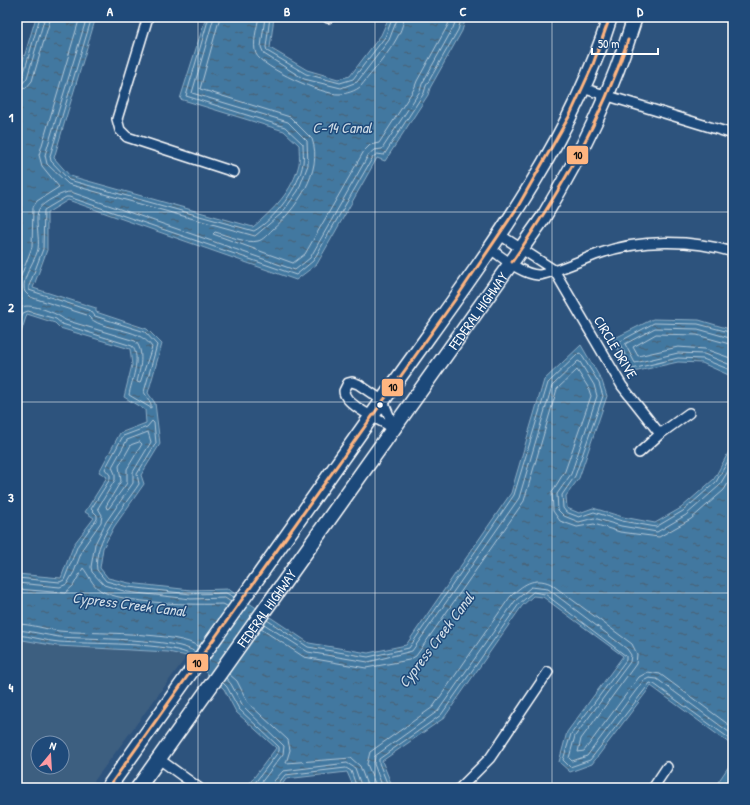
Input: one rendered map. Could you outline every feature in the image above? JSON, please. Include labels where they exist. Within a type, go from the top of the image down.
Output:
[{"type":"main road","name":"FEDERAL HIGHWAY","points":[[108,788],[500,235],[545,163],[582,88],[610,17]]},
{"type":"main road","name":"FEDERAL HIGHWAY","points":[[138,788],[543,218],[570,172],[608,95],[635,17]]},
{"type":"main road","points":[[118,788],[123,767]]},
{"type":"street","points":[[148,17],[117,119],[120,130],[127,137],[234,172]]},
{"type":"street","points":[[582,88],[733,134]]},
{"type":"street","points":[[500,235],[554,270]]},
{"type":"street","points":[[490,249],[532,274],[543,274],[610,249],[636,245],[696,244],[733,252]]},
{"type":"street","name":"CIRCLE DRIVE","points":[[554,270],[622,386],[660,434]]},
{"type":"street","points":[[352,382],[358,384],[383,401],[394,428],[372,417],[346,399],[344,394],[345,387],[352,382]]},
{"type":"street","points":[[638,453],[660,434],[689,413]]},
{"type":"street","points":[[460,788],[490,758],[548,672]]},
{"type":"street","points":[[159,759],[199,788]]},
{"type":"street","points":[[653,788],[667,767]]},
{"type":"shaded area","points":[[17,639],[57,646],[168,652],[187,656],[89,788],[17,788]]},
{"type":"water","points":[[36,17],[96,17],[54,158],[70,176],[253,227],[275,207],[292,183],[299,164],[299,145],[284,131],[180,99],[206,17],[274,17],[270,48],[307,70],[338,79],[350,76],[381,35],[389,17],[466,17],[462,31],[430,88],[428,95],[385,161],[377,158],[317,264],[296,280],[68,200],[47,213],[47,250],[33,288],[96,308],[96,312],[147,329],[162,344],[148,393],[155,403],[160,444],[141,475],[144,484],[114,527],[103,548],[100,568],[108,578],[129,583],[191,590],[228,589],[309,643],[368,653],[406,645],[511,493],[544,380],[581,345],[602,381],[607,396],[579,478],[566,496],[567,508],[579,513],[593,508],[623,517],[655,523],[681,508],[714,479],[733,444],[733,746],[651,686],[592,764],[570,772],[559,762],[567,732],[623,656],[543,597],[533,596],[522,606],[444,718],[382,761],[393,788],[354,788],[347,772],[286,779],[280,788],[246,788],[276,748],[236,712],[224,689],[187,656],[168,652],[57,646],[17,639],[17,574],[61,578],[74,544],[94,518],[85,512],[107,477],[99,472],[120,433],[146,423],[145,410],[124,397],[132,365],[130,349],[60,328],[55,323],[27,314],[17,345],[17,81]]},
{"type":"water","points":[[653,319],[699,320],[733,330],[733,377],[702,363],[678,362],[629,373],[613,339]]},
{"type":"water","points":[[733,760],[733,788],[714,788]]},
{"type":"transit line","name":"10","points":[[108,788],[457,297],[517,208],[570,115],[592,67],[610,17]]},
{"type":"transit line","name":"10","points":[[512,262],[547,209],[578,155],[605,99],[628,40]]},
{"type":"water label","name":"C-14 Canal","points":[[342,127]]},
{"type":"water label","name":"Cypress Creek Canal","points":[[129,604]]},
{"type":"water label","name":"Cypress Creek Canal","points":[[436,640]]}]
